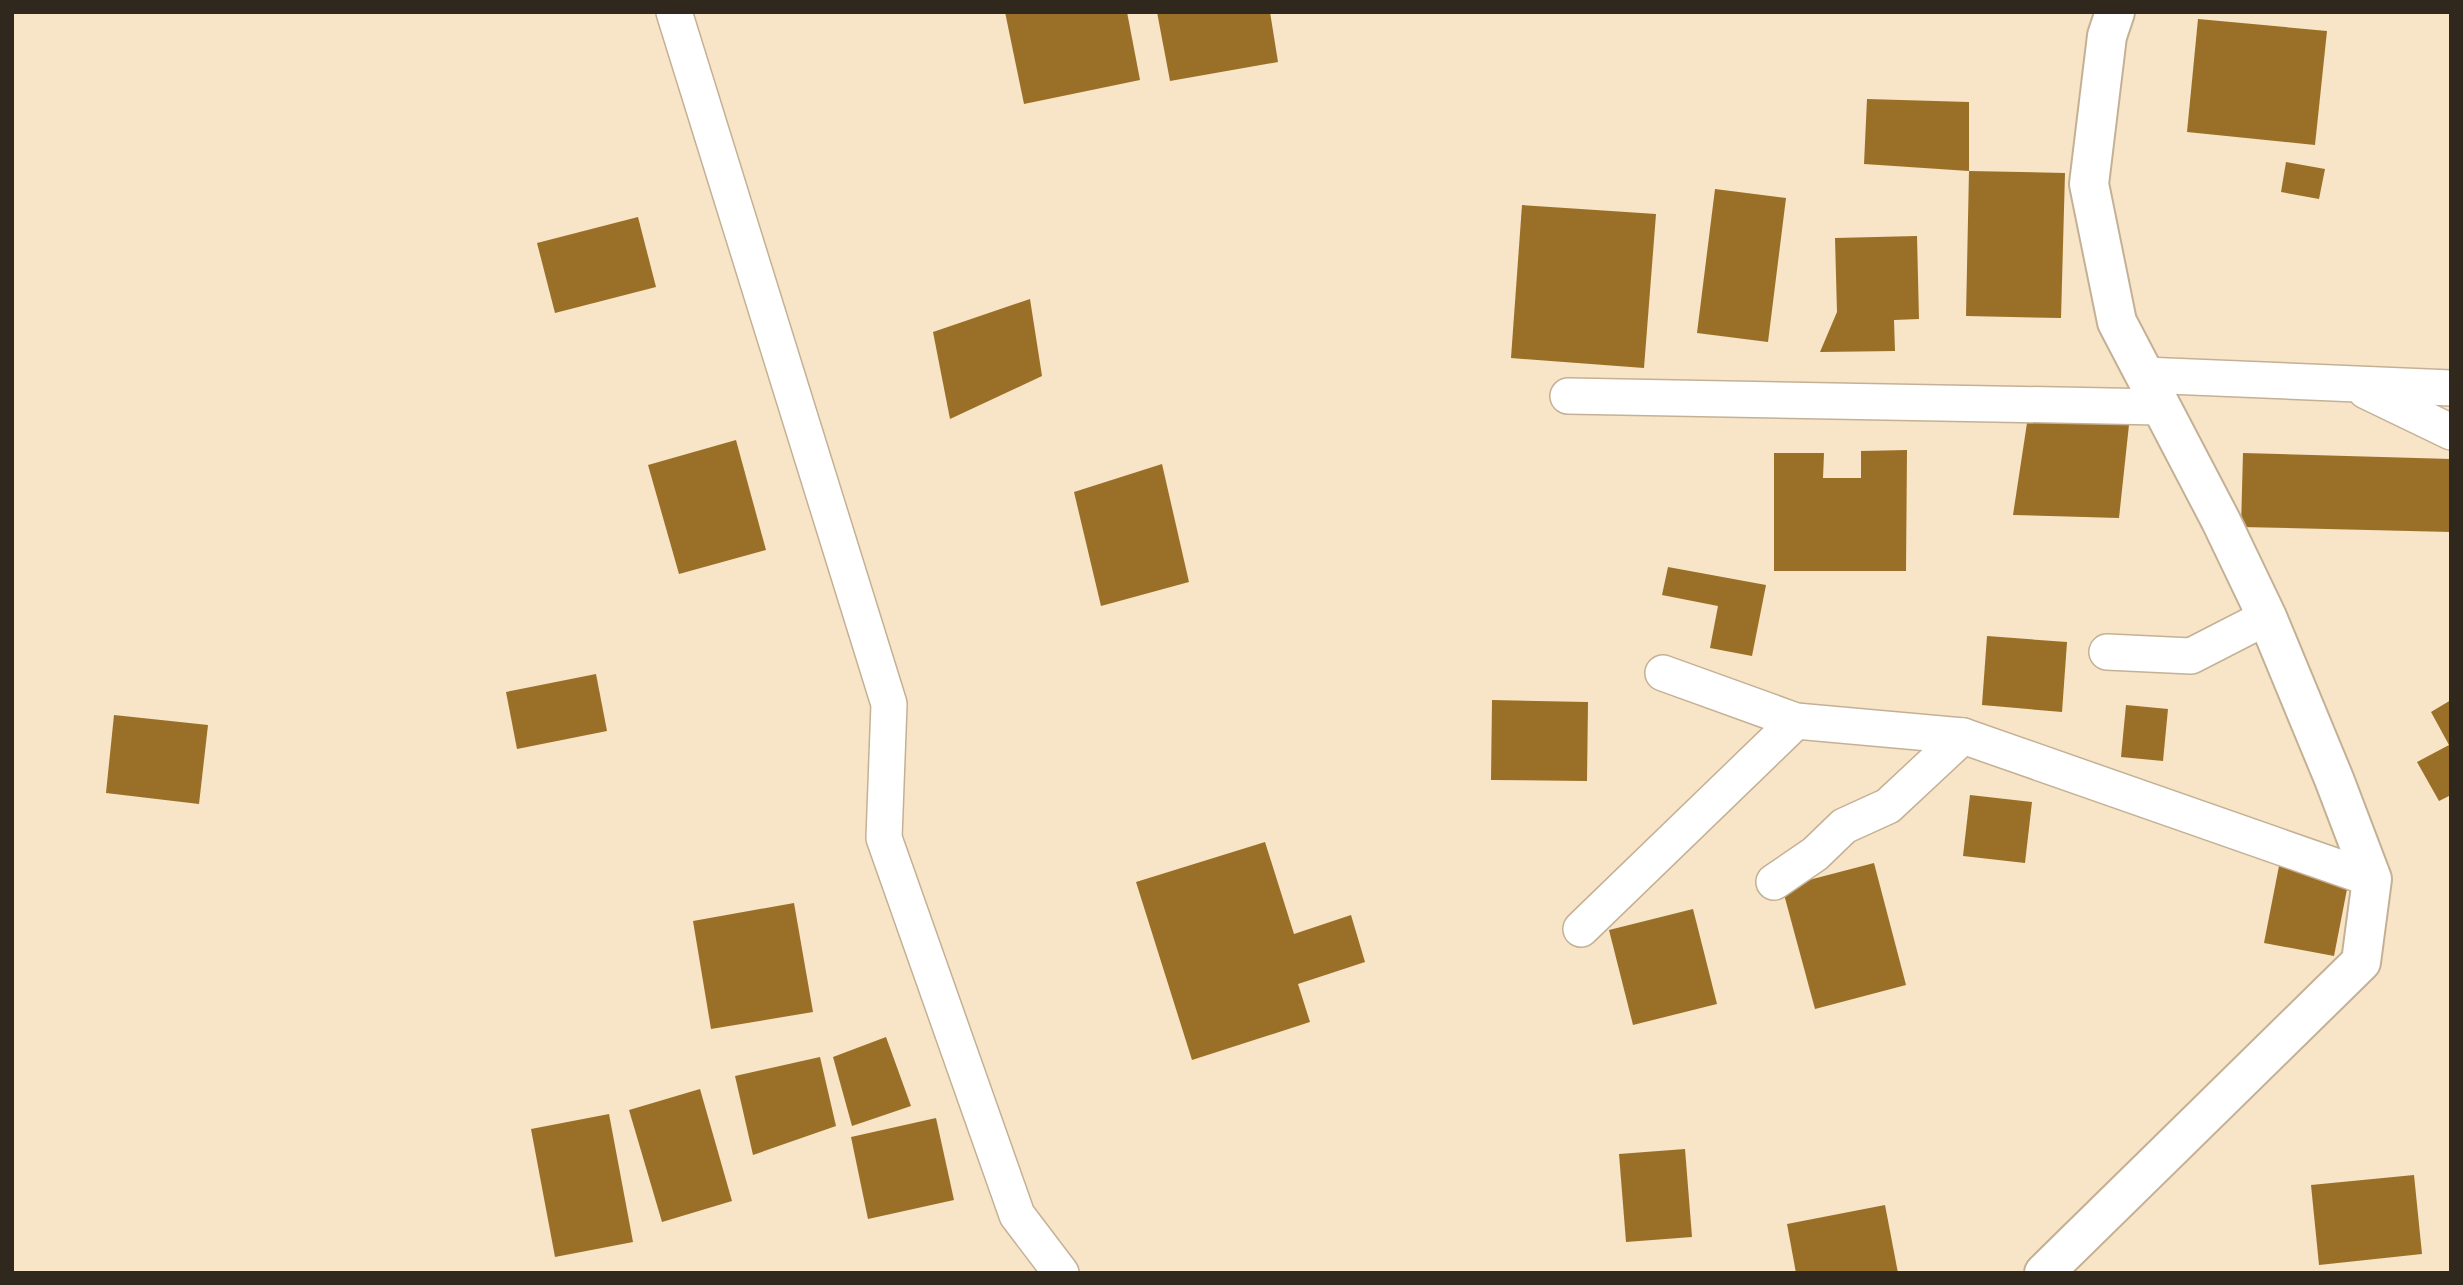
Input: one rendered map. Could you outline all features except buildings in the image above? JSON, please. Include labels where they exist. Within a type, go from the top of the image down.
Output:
[{"type":"street","points":[[674,12],[889,704],[884,838],[1017,1215],[1061,1273]]},
{"type":"street","points":[[2044,1273],[2361,962],[2372,879],[2267,617],[2221,521],[2117,322],[2089,184],[2107,36],[2115,12]]},
{"type":"street","points":[[2351,384],[2451,432]]},
{"type":"street","points":[[1568,396],[2152,391],[2351,384],[2451,388]]},
{"type":"street","points":[[2107,652],[2191,656],[2267,617]]},
{"type":"street","points":[[1663,673],[1796,721],[1963,736],[2372,879]]},
{"type":"street","points":[[1581,929],[1796,721]]},
{"type":"street","points":[[1774,881],[1815,854],[1844,826],[1888,806],[1963,736]]}]
